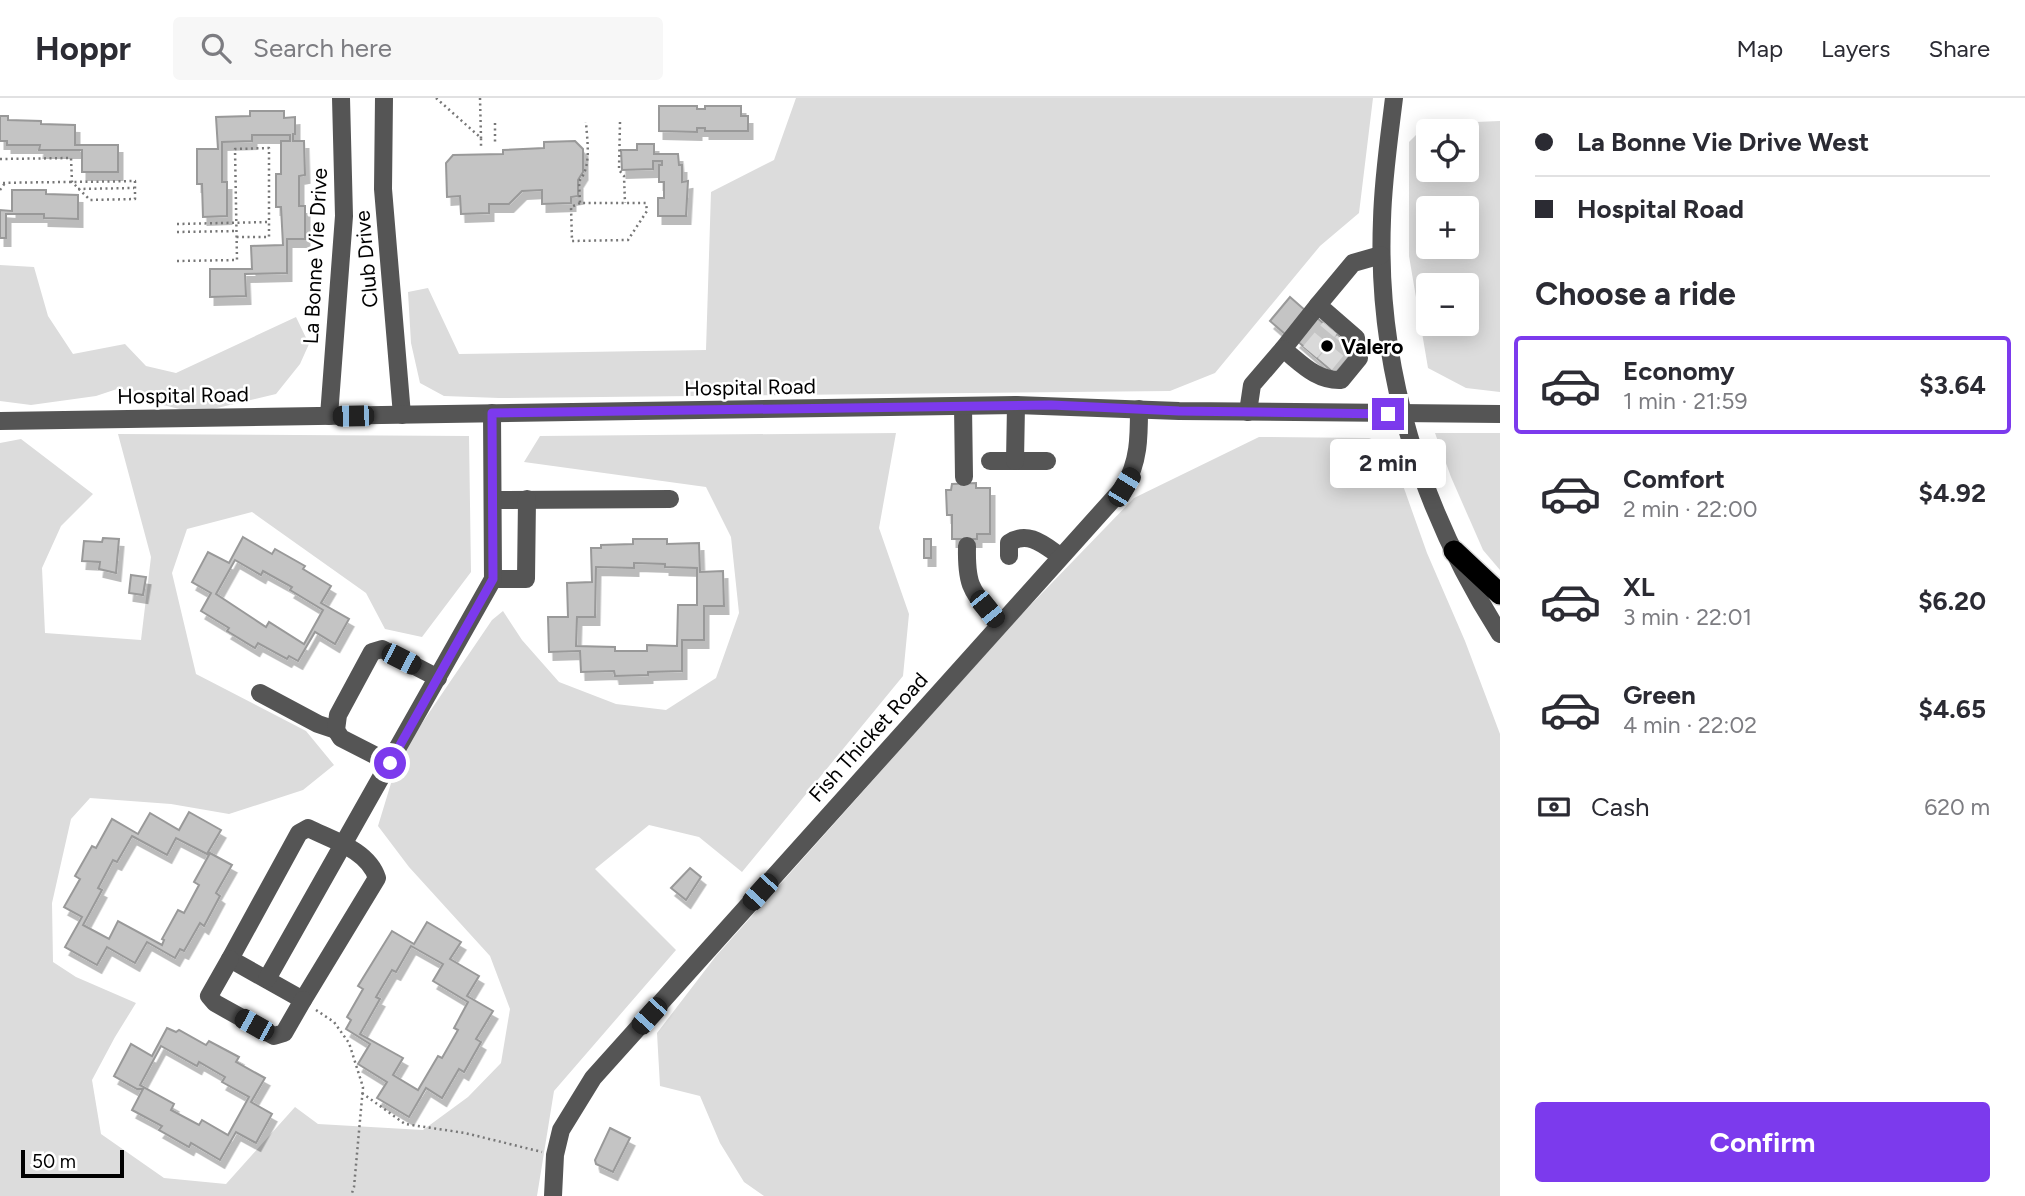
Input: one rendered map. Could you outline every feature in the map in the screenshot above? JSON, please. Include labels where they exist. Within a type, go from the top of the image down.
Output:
[{"type":"highway","points":[[1454,551],[1500,594]]},
{"type":"street","name":"La Bonne Vie Drive","points":[[329,416],[344,216],[341,98]]},
{"type":"street","name":"Club Drive","points":[[383,98],[383,189],[402,415]]},
{"type":"street","points":[[1394,98],[1383,188],[1381,255],[1389,351],[1420,476],[1454,551],[1500,634]]},
{"type":"street","points":[[1248,412],[1252,385],[1353,263],[1381,255]]},
{"type":"street","points":[[1283,349],[1306,358],[1329,380],[1341,380],[1359,358],[1356,338],[1347,337],[1318,306]]},
{"type":"street","name":"Hospital Road","points":[[0,421],[1016,405],[1248,412],[1500,414]]},
{"type":"street","points":[[1015,461],[1016,405]]},
{"type":"street","points":[[963,406],[964,477]]},
{"type":"street","name":"Fish Thicket Road","points":[[553,1196],[555,1155],[561,1130],[593,1078],[1113,499],[1132,473],[1138,447],[1139,409]]},
{"type":"street","points":[[267,979],[493,579],[492,413]]},
{"type":"street","points":[[990,461],[1046,461]]},
{"type":"street","points":[[493,579],[526,579],[527,499]]},
{"type":"street","points":[[493,500],[670,499]]},
{"type":"street","points":[[1009,555],[1009,543],[1016,539],[1029,538],[1038,540],[1060,556]]},
{"type":"street","points":[[967,546],[968,580],[974,593],[999,624]]},
{"type":"street","points":[[336,730],[338,715],[372,652],[382,649],[438,678]]},
{"type":"street","points":[[260,693],[318,724],[336,730],[341,738],[390,763]]},
{"type":"street","points":[[308,828],[343,845],[366,859],[374,867],[377,877],[285,1033],[274,1037],[215,1003],[209,996],[299,833],[308,828]]},
{"type":"street","points":[[230,959],[303,1000]]},
{"type":"path","points":[[436,98],[481,138]]},
{"type":"path","points":[[480,98],[481,147]]},
{"type":"path","points":[[580,203],[579,181],[584,175],[587,160],[586,122]]},
{"type":"path","points":[[620,122],[619,170],[624,176],[625,203]]},
{"type":"path","points":[[495,123],[495,145]]},
{"type":"path","points":[[177,261],[237,260],[236,237],[235,149],[269,148],[269,237],[236,237]]},
{"type":"path","points":[[0,159],[71,158],[72,182],[90,200],[135,199],[135,181],[72,182],[5,183],[0,183]]},
{"type":"path","points":[[0,190],[5,183]]},
{"type":"path","points":[[78,189],[135,188]]},
{"type":"path","points":[[580,203],[646,203],[647,211],[628,240],[572,241],[571,207],[580,203]]},
{"type":"path","points":[[177,223],[269,222]]},
{"type":"path","points":[[177,232],[236,231]]},
{"type":"path","points":[[303,1000],[334,1022],[349,1043],[362,1093],[351,1196]]},
{"type":"path","points":[[362,1093],[405,1124],[465,1133],[555,1155]]},
{"type":"shaded area","points":[[796,98],[1373,98],[1359,213],[1320,246],[1215,373],[1170,391],[499,398],[444,396],[420,383],[411,343],[408,292],[428,288],[459,354],[706,350],[711,192],[774,160]]},
{"type":"shaded area","points":[[1500,121],[1500,392],[1466,388],[1428,368],[1423,336],[1479,336],[1479,273],[1416,273],[1416,297],[1409,256],[1409,142],[1416,135],[1416,182],[1479,182],[1479,122]]},
{"type":"shaded area","points":[[0,265],[34,267],[48,316],[73,354],[125,344],[146,366],[176,373],[296,317],[309,344],[300,364],[276,394],[196,413],[163,405],[120,388],[96,396],[31,405],[0,401]]},
{"type":"shaded area","points":[[896,433],[879,528],[909,614],[903,676],[742,872],[699,837],[649,825],[595,869],[676,950],[554,1091],[537,1196],[0,1196],[0,443],[21,439],[93,494],[61,526],[42,568],[45,633],[141,640],[151,557],[118,434],[469,436],[471,572],[422,637],[385,629],[366,593],[252,512],[187,529],[172,573],[196,674],[306,731],[334,765],[303,790],[229,814],[171,804],[90,798],[71,819],[52,903],[53,962],[76,977],[136,1003],[92,1080],[101,1134],[164,1178],[226,1184],[295,1107],[318,1124],[423,1130],[468,1097],[501,1063],[510,1009],[490,956],[409,867],[378,826],[399,757],[492,620],[503,611],[522,640],[559,682],[616,704],[666,710],[716,678],[739,613],[731,537],[706,487],[524,462],[540,436]]},
{"type":"shaded area","points":[[1435,433],[1500,433],[1500,570],[1483,550]]},
{"type":"shaded area","points":[[1259,437],[1369,438],[1389,446],[1427,553],[1465,641],[1500,734],[1500,1196],[764,1196],[744,1182],[720,1143],[700,1096],[660,1086],[657,1033],[716,956],[1015,621],[1134,498]]},
{"type":"building","points":[[659,106],[697,106],[697,109],[705,109],[705,106],[741,106],[741,116],[748,116],[748,131],[705,131],[705,128],[697,128],[697,132],[659,131]]},
{"type":"building","points":[[250,111],[284,111],[284,118],[295,117],[293,141],[304,141],[305,175],[299,176],[299,206],[305,206],[305,239],[287,239],[287,273],[245,274],[246,296],[210,297],[210,269],[252,269],[251,246],[283,245],[281,207],[276,207],[276,174],[281,174],[281,141],[290,141],[290,135],[252,135],[252,141],[222,142],[222,182],[227,182],[227,216],[203,217],[202,184],[197,184],[197,149],[218,149],[216,117],[250,116]]},
{"type":"building","points":[[0,116],[8,116],[8,120],[41,121],[41,124],[75,125],[75,145],[118,145],[118,172],[82,172],[82,150],[39,150],[40,145],[7,145],[7,141],[0,141]]},
{"type":"building","points":[[575,141],[583,149],[583,172],[578,180],[578,196],[571,197],[571,203],[542,204],[542,190],[522,191],[509,204],[489,204],[489,213],[461,214],[460,196],[447,197],[446,163],[453,155],[503,154],[503,150],[544,148],[544,142]]},
{"type":"building","points":[[637,144],[654,144],[654,154],[678,154],[679,165],[682,165],[682,182],[688,181],[686,216],[658,216],[658,198],[664,198],[664,182],[659,182],[659,165],[662,165],[662,161],[653,161],[653,169],[622,170],[621,150],[637,150]]},
{"type":"building","points":[[12,190],[46,190],[46,194],[78,195],[78,219],[44,218],[44,214],[6,214],[6,238],[0,238],[0,210],[12,211]]},
{"type":"building","points":[[1290,297],[1306,311],[1285,334],[1270,321]]},
{"type":"building","points":[[1316,317],[1355,350],[1335,374],[1296,340]]},
{"type":"building","points":[[976,483],[976,488],[990,488],[990,534],[977,534],[977,539],[952,539],[952,515],[947,515],[946,490],[951,490],[952,484]]},
{"type":"building","points":[[243,537],[272,554],[275,549],[305,566],[303,569],[331,586],[321,603],[349,619],[335,644],[315,632],[298,661],[289,656],[287,659],[258,643],[255,648],[227,631],[229,628],[201,611],[211,593],[192,582],[208,552],[229,563]],"holes":[[[235,560],[261,575],[263,571],[292,587],[290,590],[323,610],[304,644],[269,622],[266,627],[216,594]]]},
{"type":"building","points":[[103,538],[119,539],[116,573],[99,569],[100,562],[82,561],[84,541],[102,542]]},
{"type":"building","points":[[633,539],[667,539],[667,544],[699,543],[700,572],[723,571],[724,606],[704,606],[704,640],[682,640],[682,671],[615,676],[614,671],[581,672],[580,651],[549,652],[548,617],[568,617],[567,583],[592,582],[591,548],[633,544]],"holes":[[[634,563],[665,564],[665,567],[697,568],[697,605],[678,605],[677,646],[647,645],[647,651],[615,651],[615,647],[576,646],[577,617],[595,617],[596,567],[634,568]]]},
{"type":"building","points":[[924,539],[931,539],[931,558],[924,558]]},
{"type":"building","points":[[131,575],[146,577],[143,595],[129,593]]},
{"type":"building","points":[[189,812],[221,830],[208,852],[232,865],[216,893],[220,896],[204,926],[200,923],[184,951],[180,949],[175,958],[147,942],[135,963],[107,947],[97,965],[65,947],[82,917],[64,907],[80,879],[75,876],[92,846],[96,848],[112,819],[138,834],[150,813],[179,830]],"holes":[[[132,836],[167,855],[176,838],[209,855],[194,882],[199,885],[184,913],[178,910],[162,939],[162,945],[118,921],[109,939],[83,925],[102,890],[98,888],[113,860],[117,862]]]},
{"type":"building","points":[[690,868],[701,877],[686,900],[671,888]]},
{"type":"building","points":[[427,922],[461,942],[450,959],[479,976],[467,996],[493,1011],[476,1039],[481,1042],[464,1072],[459,1069],[442,1098],[426,1088],[409,1117],[377,1098],[387,1082],[358,1064],[370,1044],[346,1029],[351,1020],[347,1017],[363,989],[358,986],[392,931],[414,944]],"holes":[[[411,946],[443,964],[433,981],[468,1002],[454,1028],[458,1030],[442,1058],[438,1056],[418,1090],[393,1075],[403,1058],[360,1034],[380,999],[376,997],[392,970],[396,972]]]},
{"type":"building","points":[[167,1028],[176,1032],[179,1030],[206,1045],[209,1041],[239,1057],[236,1062],[265,1078],[251,1102],[272,1114],[256,1143],[236,1132],[220,1160],[191,1143],[189,1147],[159,1130],[162,1126],[132,1110],[143,1089],[137,1089],[114,1076],[131,1044],[152,1056]],"holes":[[[161,1046],[197,1066],[199,1062],[225,1077],[222,1082],[249,1097],[228,1135],[202,1120],[199,1125],[171,1110],[174,1104],[140,1085]]]},
{"type":"building","points":[[610,1128],[630,1138],[613,1172],[596,1164],[595,1160]]},
{"type":"tunnel","points":[[1310,352],[1330,328]]},
{"type":"tunnel","points":[[1325,364],[1344,341]]},
{"type":"place","name":"Valero","points":[[1327,346]]},
{"type":"route","points":[[390,763],[493,579],[492,413],[1051,405],[1179,411],[1388,414]]}]
